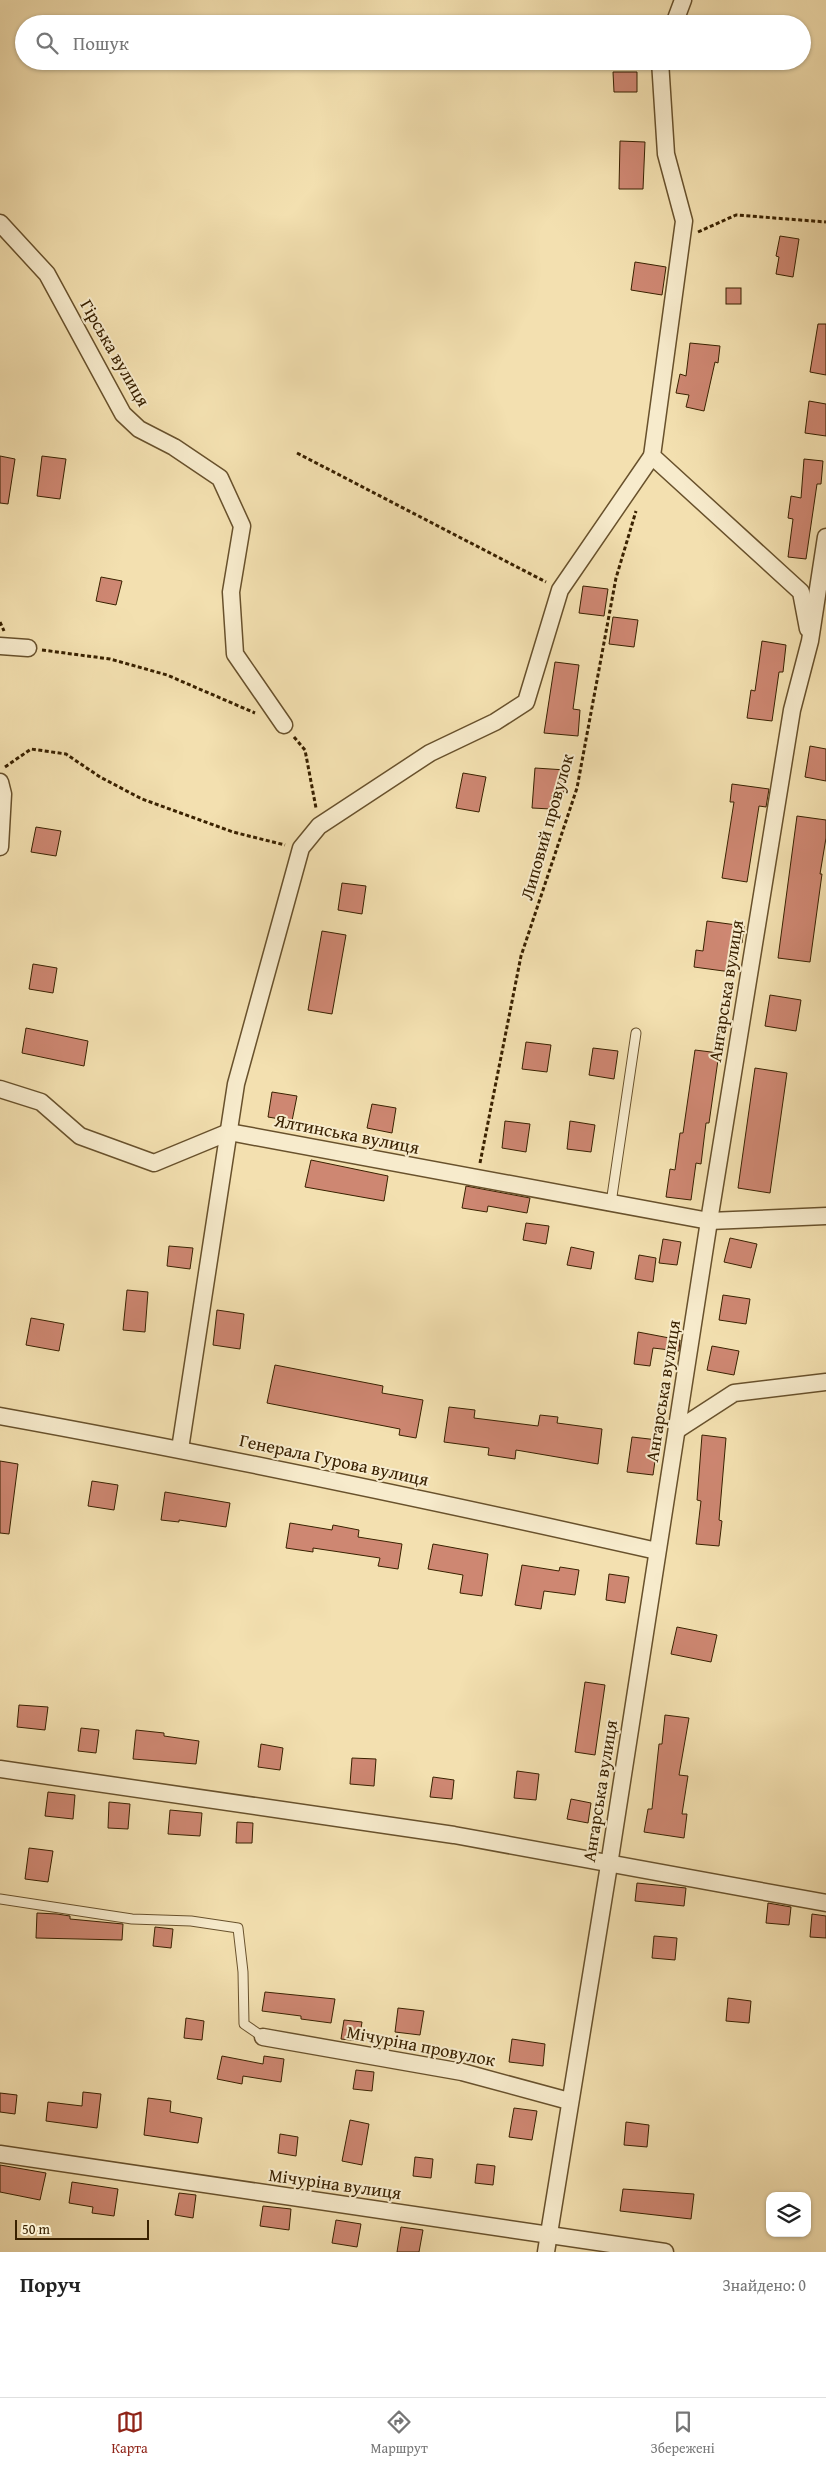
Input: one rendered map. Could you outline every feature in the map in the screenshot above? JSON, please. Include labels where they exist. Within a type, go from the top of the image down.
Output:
[{"type":"street","points":[[677,15],[683,0]]},
{"type":"street","points":[[180,1449],[236,1084],[301,848],[319,826],[430,753],[496,722],[526,702],[560,590],[652,456],[684,221],[666,154],[661,70]]},
{"type":"street","name":"Гірська вулиця","points":[[0,223],[47,274],[123,414],[138,429],[174,447],[220,478],[242,526],[231,592],[235,654],[284,725]]},
{"type":"street","points":[[652,456],[800,592],[810,641]]},
{"type":"street","name":"Ангарська вулиця","points":[[546,2252],[792,710],[810,641],[826,537]]},
{"type":"street","points":[[0,646],[28,648]]},
{"type":"street","points":[[0,847],[1,790]]},
{"type":"street","points":[[0,1089],[42,1102],[80,1136],[154,1163],[229,1132]]},
{"type":"street","name":"Ялтинська вулиця","points":[[229,1132],[709,1221],[826,1216]]},
{"type":"street","points":[[677,1430],[734,1393],[826,1382]]},
{"type":"street","name":"Генерала Гурова вулиця","points":[[0,1416],[180,1449],[413,1496],[658,1552]]},
{"type":"street","points":[[0,1769],[454,1836],[826,1903]]},
{"type":"street","name":"Мічуріна провулок","points":[[263,2037],[462,2072],[569,2101]]},
{"type":"street","name":"Мічуріна вулиця","points":[[0,2154],[665,2252]]},
{"type":"lane","points":[[611,1203],[636,1033]]},
{"type":"lane","points":[[0,1899],[132,1919],[191,1921],[238,1928],[243,1972],[244,2024],[263,2037]]},
{"type":"path","points":[[682,240],[736,215],[826,222]]},
{"type":"path","points":[[297,453],[560,590]]},
{"type":"path","name":"Липовий провулок","points":[[477,1178],[522,956],[577,788],[616,578],[638,503]]},
{"type":"path","points":[[0,622],[4,631],[28,648],[110,659],[166,676],[257,714]]},
{"type":"path","points":[[284,725],[305,750],[319,826]]},
{"type":"path","points":[[0,770],[31,749],[66,754],[100,777],[142,799],[233,832],[301,848]]},
{"type":"building","points":[[613,72],[637,72],[637,92],[614,92]]},
{"type":"building","points":[[620,141],[645,142],[643,189],[619,189]]},
{"type":"building","points":[[780,236],[799,239],[793,277],[776,274],[779,257],[776,256]]},
{"type":"building","points":[[635,262],[666,267],[662,295],[631,290]]},
{"type":"building","points":[[726,288],[741,288],[741,304],[726,304]]},
{"type":"building","points":[[818,324],[826,324],[826,375],[810,372]]},
{"type":"building","points":[[690,343],[720,346],[718,363],[715,362],[704,411],[686,407],[689,395],[676,393],[680,374],[686,376]]},
{"type":"building","points":[[809,401],[826,404],[826,436],[805,433]]},
{"type":"building","points":[[0,456],[15,459],[8,504],[0,503]]},
{"type":"building","points":[[42,456],[66,459],[60,499],[37,496]]},
{"type":"building","points":[[804,459],[823,461],[821,484],[817,484],[806,559],[788,557],[793,519],[788,518],[791,496],[801,498]]},
{"type":"building","points":[[101,577],[122,581],[116,605],[96,601]]},
{"type":"building","points":[[583,586],[608,589],[604,616],[579,613]]},
{"type":"building","points":[[613,617],[638,620],[634,647],[609,644]]},
{"type":"building","points":[[762,641],[786,645],[783,672],[779,672],[772,721],[747,718],[751,690],[755,691]]},
{"type":"building","points":[[555,662],[579,665],[573,709],[580,710],[578,736],[544,733]]},
{"type":"building","points":[[810,746],[826,749],[826,781],[805,777]]},
{"type":"building","points":[[535,768],[566,770],[564,792],[552,795],[551,809],[532,808]]},
{"type":"building","points":[[463,773],[486,777],[479,812],[456,808]]},
{"type":"building","points":[[732,784],[769,789],[766,807],[759,806],[747,882],[722,878],[734,802],[730,802]]},
{"type":"building","points":[[797,816],[826,820],[826,838],[820,874],[822,874],[810,962],[778,958]]},
{"type":"building","points":[[36,827],[61,831],[56,856],[31,852]]},
{"type":"building","points":[[342,883],[366,886],[362,914],[338,910]]},
{"type":"building","points":[[707,921],[744,926],[742,943],[735,942],[731,972],[694,967],[696,950],[703,951]]},
{"type":"building","points":[[322,931],[346,935],[332,1014],[308,1010]]},
{"type":"building","points":[[33,964],[57,968],[53,993],[29,989]]},
{"type":"building","points":[[770,995],[801,1000],[796,1031],[765,1026]]},
{"type":"building","points":[[26,1028],[88,1041],[84,1066],[22,1053]]},
{"type":"building","points":[[526,1042],[551,1045],[547,1072],[522,1069]]},
{"type":"building","points":[[593,1048],[618,1051],[614,1079],[589,1075]]},
{"type":"building","points":[[695,1050],[719,1053],[709,1123],[706,1123],[701,1164],[696,1163],[691,1200],[666,1197],[670,1169],[675,1170],[680,1133],[683,1133]]},
{"type":"building","points":[[755,1068],[787,1073],[770,1193],[738,1188]]},
{"type":"building","points":[[272,1092],[297,1096],[292,1121],[268,1117]]},
{"type":"building","points":[[372,1104],[396,1108],[392,1133],[367,1128]]},
{"type":"building","points":[[505,1121],[530,1124],[526,1152],[502,1148]]},
{"type":"building","points":[[570,1121],[595,1125],[591,1152],[567,1149]]},
{"type":"building","points":[[311,1160],[388,1176],[384,1201],[305,1187]]},
{"type":"building","points":[[466,1186],[530,1198],[527,1213],[488,1206],[487,1212],[462,1208]]},
{"type":"building","points":[[526,1223],[549,1226],[546,1244],[523,1240]]},
{"type":"building","points":[[730,1238],[757,1244],[751,1268],[724,1262]]},
{"type":"building","points":[[663,1239],[681,1242],[677,1265],[659,1263]]},
{"type":"building","points":[[169,1246],[193,1248],[190,1269],[167,1266]]},
{"type":"building","points":[[571,1247],[594,1252],[591,1269],[567,1265]]},
{"type":"building","points":[[639,1255],[656,1258],[653,1282],[635,1279]]},
{"type":"building","points":[[127,1290],[148,1292],[145,1332],[123,1330]]},
{"type":"building","points":[[723,1295],[750,1299],[746,1324],[719,1320]]},
{"type":"building","points":[[217,1310],[244,1314],[240,1349],[213,1345]]},
{"type":"building","points":[[31,1318],[64,1324],[59,1351],[26,1345]]},
{"type":"building","points":[[638,1332],[680,1340],[679,1351],[653,1348],[650,1366],[634,1364]]},
{"type":"building","points":[[712,1346],[739,1351],[734,1375],[707,1370]]},
{"type":"building","points":[[275,1365],[383,1386],[382,1393],[423,1400],[416,1438],[399,1435],[400,1429],[267,1403]]},
{"type":"building","points":[[449,1407],[475,1410],[474,1418],[538,1426],[540,1415],[558,1417],[557,1423],[602,1429],[598,1464],[516,1450],[515,1459],[488,1455],[489,1448],[444,1442]]},
{"type":"building","points":[[702,1435],[726,1438],[719,1520],[722,1521],[719,1546],[696,1544],[701,1501],[697,1500]]},
{"type":"building","points":[[632,1437],[658,1440],[653,1475],[627,1472]]},
{"type":"building","points":[[0,1461],[18,1464],[9,1534],[0,1533]]},
{"type":"building","points":[[92,1481],[118,1485],[114,1510],[88,1506]]},
{"type":"building","points":[[165,1492],[230,1503],[226,1527],[179,1520],[179,1522],[161,1520]]},
{"type":"building","points":[[290,1523],[332,1530],[333,1525],[359,1530],[358,1537],[402,1544],[398,1569],[378,1566],[380,1558],[313,1548],[313,1552],[286,1548]]},
{"type":"building","points":[[433,1544],[488,1554],[482,1596],[460,1593],[463,1575],[428,1569]]},
{"type":"building","points":[[522,1565],[559,1571],[560,1567],[579,1570],[575,1595],[544,1591],[541,1609],[515,1605]]},
{"type":"building","points":[[609,1574],[629,1577],[625,1603],[606,1600]]},
{"type":"building","points":[[677,1627],[717,1635],[711,1662],[671,1654]]},
{"type":"building","points":[[585,1682],[605,1685],[595,1755],[575,1752]]},
{"type":"building","points":[[19,1705],[48,1707],[45,1730],[17,1727]]},
{"type":"building","points":[[665,1715],[689,1718],[679,1775],[688,1776],[682,1814],[687,1814],[684,1838],[644,1832],[648,1809],[652,1809],[659,1744],[662,1744]]},
{"type":"building","points":[[81,1728],[99,1730],[96,1753],[78,1751]]},
{"type":"building","points":[[136,1730],[164,1733],[164,1736],[199,1741],[196,1764],[133,1759]]},
{"type":"building","points":[[261,1744],[283,1748],[280,1770],[258,1767]]},
{"type":"building","points":[[352,1758],[376,1759],[374,1786],[350,1784]]},
{"type":"building","points":[[517,1771],[539,1774],[536,1800],[514,1798]]},
{"type":"building","points":[[433,1777],[454,1780],[452,1799],[430,1797]]},
{"type":"building","points":[[48,1792],[75,1795],[73,1819],[45,1816]]},
{"type":"building","points":[[571,1799],[591,1803],[588,1823],[567,1819]]},
{"type":"building","points":[[109,1802],[130,1804],[128,1829],[108,1828]]},
{"type":"building","points":[[170,1810],[202,1813],[200,1836],[168,1834]]},
{"type":"building","points":[[237,1822],[253,1823],[252,1843],[236,1843]]},
{"type":"building","points":[[29,1848],[53,1851],[48,1882],[25,1879]]},
{"type":"building","points":[[637,1883],[686,1888],[684,1906],[635,1901]]},
{"type":"building","points":[[768,1903],[791,1907],[789,1925],[766,1923]]},
{"type":"building","points":[[37,1913],[70,1916],[70,1919],[123,1924],[122,1940],[36,1938]]},
{"type":"building","points":[[812,1914],[826,1916],[826,1938],[810,1937]]},
{"type":"building","points":[[155,1927],[173,1929],[171,1948],[153,1946]]},
{"type":"building","points":[[654,1936],[677,1938],[675,1960],[652,1958]]},
{"type":"building","points":[[265,1992],[335,1999],[331,2023],[301,2019],[301,2016],[262,2011]]},
{"type":"building","points":[[728,1998],[751,2001],[749,2023],[726,2021]]},
{"type":"building","points":[[398,2008],[424,2011],[420,2035],[395,2032]]},
{"type":"building","points":[[186,2018],[204,2021],[202,2040],[184,2038]]},
{"type":"building","points":[[344,2020],[362,2022],[359,2041],[341,2039]]},
{"type":"building","points":[[512,2039],[545,2044],[543,2066],[509,2062]]},
{"type":"building","points":[[222,2056],[263,2064],[264,2056],[284,2059],[281,2082],[243,2076],[242,2084],[217,2079]]},
{"type":"building","points":[[356,2070],[374,2072],[372,2091],[353,2089]]},
{"type":"building","points":[[83,2092],[101,2094],[97,2128],[46,2121],[48,2102],[82,2106]]},
{"type":"building","points":[[0,2093],[17,2095],[15,2114],[0,2112]]},
{"type":"building","points":[[148,2098],[171,2101],[170,2112],[202,2118],[198,2143],[144,2135]]},
{"type":"building","points":[[514,2108],[537,2111],[532,2140],[509,2137]]},
{"type":"building","points":[[350,2120],[369,2124],[362,2165],[342,2161]]},
{"type":"building","points":[[626,2122],[649,2125],[647,2147],[624,2145]]},
{"type":"building","points":[[280,2134],[298,2137],[296,2156],[278,2153]]},
{"type":"building","points":[[415,2157],[433,2159],[431,2178],[413,2176]]},
{"type":"building","points":[[477,2164],[495,2166],[493,2185],[475,2183]]},
{"type":"building","points":[[0,2165],[46,2173],[40,2200],[0,2192]]},
{"type":"building","points":[[72,2182],[118,2189],[114,2216],[92,2213],[93,2207],[69,2203]]},
{"type":"building","points":[[623,2189],[694,2194],[691,2219],[620,2211]]},
{"type":"building","points":[[179,2193],[196,2195],[193,2218],[175,2215]]},
{"type":"building","points":[[263,2206],[291,2209],[289,2230],[260,2226]]},
{"type":"building","points":[[336,2220],[361,2224],[357,2247],[332,2243]]},
{"type":"building","points":[[401,2227],[423,2230],[419,2252],[397,2252]]}]
